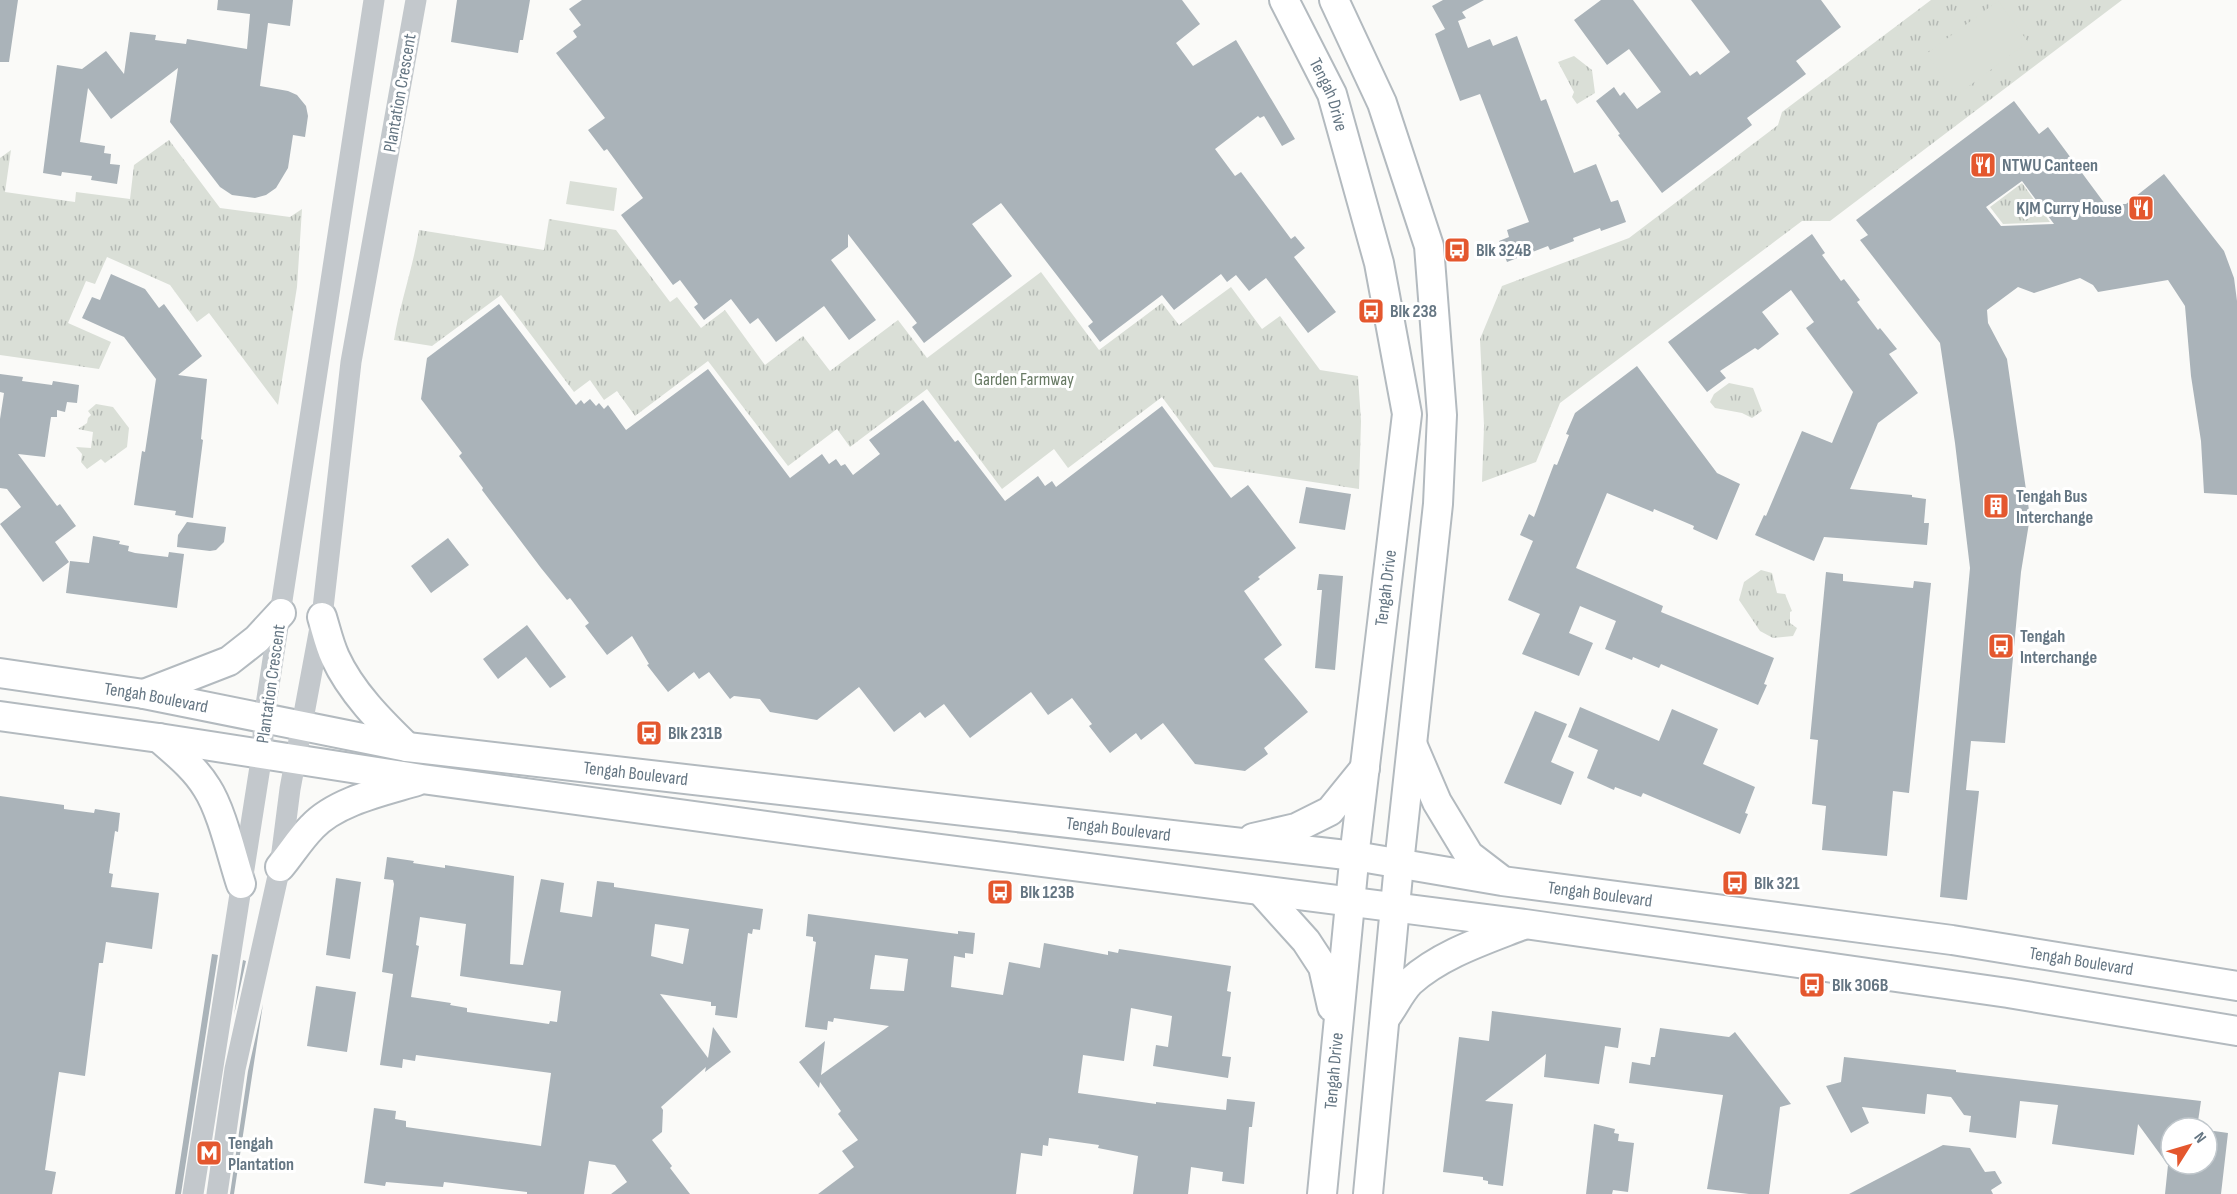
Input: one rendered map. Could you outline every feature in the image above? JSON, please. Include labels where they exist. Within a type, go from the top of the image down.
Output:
[{"type":"main road","name":"Tengah Drive","points":[[1284,0],[1332,94],[1379,263],[1407,414],[1350,900],[1322,1194]]},
{"type":"main road","points":[[1334,0],[1382,103],[1429,246],[1442,415],[1438,504],[1399,864],[1368,1194]]},
{"type":"main road","points":[[144,694],[229,661],[257,639],[281,613]]},
{"type":"main road","points":[[322,617],[335,657],[350,681],[374,715],[407,747]]},
{"type":"main road","name":"Tengah Boulevard","points":[[0,673],[144,694],[407,747],[1355,856],[1502,881],[1952,940],[2223,984]]},
{"type":"main road","name":"Tengah Boulevard","points":[[0,716],[422,779],[1525,924],[2008,993],[2233,1032]]},
{"type":"main road","points":[[159,738],[188,764],[208,788],[241,884]]},
{"type":"main road","points":[[1412,744],[1437,802],[1469,855],[1502,881]]},
{"type":"main road","points":[[1233,842],[1296,828],[1330,811],[1365,768]]},
{"type":"main road","points":[[280,867],[313,826],[328,814],[359,799],[422,779]]},
{"type":"main road","points":[[1261,891],[1306,940],[1323,968],[1337,1034]]},
{"type":"main road","points":[[1384,1020],[1409,983],[1435,965],[1465,949],[1525,924]]},
{"type":"main road","points":[[2223,984],[2237,971]]},
{"type":"street","name":"Plantation Crescent","points":[[193,1194],[262,754],[264,718],[374,0]]},
{"type":"street","name":"Plantation Crescent","points":[[216,1194],[235,1069],[280,867],[290,789],[322,617],[351,362],[416,0]]},
{"type":"street","points":[[348,175],[359,193],[368,195],[383,186]]},
{"type":"green space","points":[[1931,0],[2122,0],[1830,221],[1802,221],[1560,403],[1536,462],[1482,482],[1484,426],[1480,339],[1502,286],[1629,238],[1778,125],[1782,112]]},
{"type":"green space","points":[[1998,1],[2028,42],[1957,95],[1926,54]]},
{"type":"green space","points":[[1574,56],[1592,70],[1595,93],[1577,104],[1572,97],[1574,92],[1558,62]]},
{"type":"green space","points":[[169,140],[220,208],[290,217],[302,209],[297,287],[278,405],[209,313],[197,322],[170,285],[107,257],[95,284],[86,281],[68,323],[111,342],[99,369],[0,355],[0,158],[11,150],[5,192],[75,202],[76,192],[130,199],[134,165]]},
{"type":"green space","points":[[570,181],[617,188],[614,211],[566,204]]},
{"type":"green space","points":[[2022,183],[2050,222],[2003,224],[1990,207]]},
{"type":"green space","name":"Garden Farmway","points":[[549,219],[616,230],[670,302],[677,297],[701,328],[725,310],[765,365],[803,336],[830,371],[898,320],[927,358],[1041,272],[1099,350],[1162,303],[1179,325],[1231,287],[1262,329],[1280,316],[1320,370],[1358,376],[1361,421],[1359,489],[1214,467],[1162,397],[1068,468],[1054,449],[1002,489],[927,389],[850,447],[837,429],[788,466],[708,361],[635,416],[617,391],[604,400],[590,380],[574,392],[501,295],[432,346],[394,340],[419,230],[544,250]]},
{"type":"green space","points":[[1729,383],[1753,388],[1762,411],[1752,418],[1742,413],[1715,408],[1710,402],[1714,394]]},
{"type":"green space","points":[[96,404],[113,407],[129,428],[127,447],[105,463],[101,459],[87,469],[81,462],[82,454],[76,447],[91,448],[93,432],[78,429],[87,423],[91,415],[88,411]]},
{"type":"green space","points":[[1761,570],[1772,573],[1777,593],[1785,594],[1792,611],[1790,612],[1790,623],[1797,628],[1793,636],[1773,638],[1760,631],[1739,600],[1744,582]]},
{"type":"building","points":[[0,0],[18,0],[9,62],[0,62]]},
{"type":"building","points":[[218,0],[293,0],[290,26],[268,23],[260,86],[297,95],[306,106],[308,116],[305,137],[293,135],[288,168],[276,188],[266,195],[255,198],[232,195],[220,187],[170,122],[178,68],[111,119],[88,88],[80,142],[105,146],[104,153],[111,154],[110,164],[120,165],[117,184],[91,180],[92,176],[62,172],[61,176],[43,173],[57,65],[82,69],[106,51],[124,74],[130,32],[156,35],[155,40],[186,44],[187,39],[247,49],[250,14],[217,10]]},
{"type":"building","points":[[457,0],[530,0],[523,40],[520,40],[518,53],[451,42]]},
{"type":"building","points":[[582,0],[1182,0],[1200,24],[1176,43],[1193,66],[1236,40],[1295,139],[1282,146],[1264,116],[1260,118],[1258,116],[1215,149],[1235,176],[1241,172],[1291,239],[1295,236],[1305,248],[1294,257],[1336,312],[1308,333],[1266,278],[1249,291],[1236,275],[1227,282],[1221,274],[1174,310],[1162,295],[1100,342],[1088,326],[1093,322],[1001,203],[972,224],[1012,276],[924,343],[912,327],[917,323],[848,234],[848,247],[831,260],[876,320],[849,340],[824,306],[776,342],[758,318],[750,324],[731,299],[704,320],[694,307],[698,304],[680,280],[673,285],[621,215],[643,198],[607,149],[604,151],[588,130],[605,118],[556,53],[577,37],[573,31],[581,25],[569,9]]},
{"type":"building","points":[[1443,0],[1484,0],[1462,12],[1466,18],[1458,21],[1468,48],[1490,39],[1493,46],[1517,36],[1541,101],[1546,99],[1574,173],[1596,164],[1611,202],[1618,200],[1626,222],[1601,231],[1600,228],[1550,250],[1548,246],[1507,262],[1499,241],[1509,237],[1507,230],[1529,222],[1480,94],[1460,101],[1435,34],[1445,29],[1432,6]]},
{"type":"building","points":[[1601,0],[1633,0],[1690,76],[1697,71],[1700,75],[1730,52],[1691,0],[1821,0],[1841,27],[1796,61],[1806,74],[1747,118],[1752,125],[1662,193],[1618,135],[1620,134],[1596,101],[1614,87],[1620,96],[1624,92],[1637,109],[1661,92],[1629,49],[1607,65],[1574,20]]},
{"type":"building","name":"Tengah Bus Interchange","points":[[2014,101],[2039,134],[2048,127],[2105,204],[2126,204],[2164,174],[2224,251],[2234,278],[2237,301],[2237,495],[2204,493],[2201,441],[2191,376],[2185,306],[2168,280],[2098,292],[2093,285],[2080,278],[2034,293],[2018,287],[1987,310],[1988,323],[2007,359],[2030,517],[2021,572],[2005,743],[1971,741],[1966,790],[1979,791],[1967,900],[1940,897],[1970,568],[1940,343],[1860,240],[1868,235],[1856,220]],"holes":[[[2022,181],[2054,224],[2001,226],[1986,207]]]},
{"type":"building","points":[[1812,234],[1825,253],[1822,255],[1841,281],[1844,279],[1860,300],[1857,302],[1878,330],[1880,328],[1897,349],[1889,354],[1918,393],[1878,423],[1850,489],[1912,495],[1912,497],[1926,499],[1924,523],[1929,523],[1927,545],[1824,537],[1814,561],[1755,535],[1764,515],[1766,516],[1802,431],[1832,443],[1853,392],[1806,328],[1814,322],[1791,290],[1762,312],[1779,334],[1758,350],[1755,348],[1720,371],[1726,378],[1707,392],[1668,342]]},
{"type":"building","points":[[111,274],[145,289],[159,308],[164,304],[202,356],[178,375],[207,379],[201,439],[203,440],[193,518],[175,515],[176,511],[134,505],[156,379],[124,337],[82,318],[92,297],[100,300]]},
{"type":"building","points":[[499,304],[576,405],[581,400],[584,404],[590,399],[596,406],[599,403],[604,409],[608,405],[626,430],[708,369],[790,478],[822,454],[829,464],[836,459],[841,466],[845,464],[853,475],[880,454],[869,440],[923,400],[955,442],[958,440],[1005,501],[1038,476],[1045,486],[1052,481],[1056,487],[1162,406],[1231,498],[1248,485],[1296,548],[1258,577],[1260,579],[1244,591],[1282,645],[1264,659],[1308,712],[1264,748],[1268,754],[1245,771],[1195,764],[1163,723],[1141,740],[1136,733],[1110,753],[1089,726],[1092,724],[1072,698],[1048,715],[1031,692],[970,738],[944,704],[925,718],[920,712],[894,732],[859,687],[817,720],[770,712],[760,699],[734,696],[730,699],[709,672],[699,679],[694,672],[668,692],[647,665],[649,664],[632,636],[607,655],[585,626],[589,623],[570,598],[567,600],[541,568],[482,490],[483,488],[459,456],[462,453],[421,399],[427,358]]},
{"type":"building","points":[[1637,366],[1717,473],[1740,484],[1717,540],[1673,517],[1654,509],[1653,512],[1607,493],[1576,568],[1663,606],[1661,612],[1774,658],[1764,684],[1767,685],[1758,705],[1661,664],[1659,668],[1605,649],[1616,621],[1580,606],[1569,633],[1593,643],[1579,676],[1522,654],[1540,614],[1508,600],[1533,541],[1520,535],[1529,514],[1534,517],[1554,464],[1557,465],[1569,435],[1566,434],[1575,413]]},
{"type":"building","points":[[0,374],[23,377],[22,381],[52,385],[53,381],[79,385],[77,403],[67,402],[65,412],[57,410],[57,417],[51,417],[45,457],[18,454],[57,506],[60,504],[76,526],[55,542],[69,562],[43,582],[0,524],[21,507],[7,489],[0,488],[0,419],[4,393],[0,392]]},
{"type":"building","points":[[1306,487],[1351,494],[1345,530],[1299,523]]},
{"type":"building","points":[[187,522],[226,527],[224,542],[216,550],[210,551],[177,547],[178,535]]},
{"type":"building","points":[[93,536],[120,541],[119,544],[129,546],[128,551],[135,553],[168,557],[169,552],[184,554],[177,608],[66,593],[70,561],[89,563]]},
{"type":"building","points":[[448,538],[469,565],[431,593],[411,566]]},
{"type":"building","points":[[1826,572],[1843,574],[1843,581],[1913,588],[1914,581],[1931,583],[1909,793],[1893,791],[1887,856],[1822,850],[1826,806],[1812,804],[1818,740],[1810,739]]},
{"type":"building","points":[[1319,574],[1343,576],[1335,670],[1315,668],[1322,590],[1317,590]]},
{"type":"building","points":[[527,625],[566,677],[550,688],[526,657],[498,679],[483,659]]},
{"type":"building","points":[[1580,707],[1659,741],[1672,709],[1718,729],[1703,764],[1755,787],[1740,834],[1643,793],[1641,797],[1615,787],[1614,790],[1587,778],[1598,750],[1568,737]]},
{"type":"building","points":[[1535,711],[1567,724],[1551,762],[1574,772],[1561,805],[1504,783]]},
{"type":"building","points":[[0,796],[64,805],[64,809],[94,813],[95,809],[120,813],[109,873],[113,874],[111,887],[159,893],[152,949],[106,942],[103,963],[99,963],[85,1076],[59,1072],[45,1170],[56,1172],[52,1194],[0,1194]]},
{"type":"building","points":[[387,857],[445,868],[445,865],[514,876],[510,964],[523,965],[541,879],[564,883],[560,912],[592,917],[597,881],[614,883],[614,887],[763,909],[760,930],[753,929],[752,934],[748,933],[737,1018],[715,1015],[716,1006],[711,1006],[711,1002],[660,994],[708,1058],[713,1027],[731,1052],[705,1072],[706,1067],[661,1107],[663,1110],[662,1132],[652,1140],[690,1194],[611,1194],[627,1182],[615,1165],[589,1161],[584,1194],[527,1194],[527,1192],[444,1182],[443,1187],[386,1182],[385,1186],[364,1183],[374,1108],[396,1111],[395,1119],[406,1121],[406,1127],[541,1146],[551,1073],[416,1055],[415,1061],[403,1059],[402,1068],[380,1065],[393,974],[382,972],[394,884],[393,880],[384,879]],"holes":[[[420,917],[466,924],[460,976],[561,991],[557,1022],[550,1021],[549,1024],[467,1012],[467,1008],[450,1005],[451,1003],[411,997],[419,946],[416,945]],[[655,924],[689,929],[683,964],[651,956]]]},
{"type":"building","points":[[336,878],[361,882],[350,959],[326,955]]},
{"type":"building","points":[[808,914],[958,934],[958,931],[975,933],[973,954],[965,953],[965,958],[954,956],[951,987],[1003,995],[1009,962],[1040,968],[1044,943],[1108,955],[1108,951],[1118,953],[1119,949],[1231,966],[1227,991],[1231,992],[1222,1056],[1231,1057],[1228,1078],[1153,1066],[1156,1045],[1168,1047],[1172,1016],[1131,1008],[1124,1061],[1083,1055],[1078,1093],[1156,1104],[1156,1102],[1226,1110],[1227,1099],[1255,1102],[1252,1127],[1249,1127],[1244,1184],[1222,1181],[1223,1172],[1191,1167],[1188,1194],[1133,1194],[1138,1156],[1098,1148],[1099,1145],[1049,1138],[1048,1146],[1043,1145],[1042,1156],[1021,1153],[1016,1194],[818,1194],[854,1167],[842,1151],[858,1140],[838,1114],[841,1111],[820,1082],[819,1088],[799,1062],[825,1041],[821,1075],[889,1026],[834,1018],[833,1022],[828,1021],[827,1030],[805,1027],[816,942],[813,941],[813,937],[806,936]],"holes":[[[875,955],[908,959],[904,991],[870,989]]]},
{"type":"building","points":[[212,954],[218,955],[181,1194],[175,1194]]},
{"type":"building","points":[[243,960],[246,961],[234,1015]]},
{"type":"building","points":[[316,986],[356,992],[347,1052],[307,1046]]},
{"type":"building","points":[[263,1004],[234,1194],[230,1194],[248,1071]]},
{"type":"building","points":[[1492,1011],[1621,1028],[1618,1048],[1605,1046],[1599,1084],[1544,1077],[1546,1054],[1485,1101],[1513,1104],[1503,1186],[1488,1184],[1483,1177],[1443,1172],[1459,1037],[1489,1041]]},
{"type":"building","points":[[1660,1028],[1729,1037],[1735,1032],[1791,1104],[1780,1107],[1769,1194],[1707,1189],[1723,1095],[1629,1083],[1632,1062],[1650,1065],[1651,1057],[1655,1057]]},
{"type":"building","points":[[1844,1057],[2201,1101],[2199,1116],[2159,1116],[2159,1153],[2138,1124],[2134,1155],[2052,1144],[2058,1105],[2020,1101],[2016,1138],[1969,1132],[1971,1116],[1964,1115],[1951,1097],[1927,1094],[1925,1114],[1862,1107],[1869,1123],[1851,1133],[1826,1086],[1841,1082]]},
{"type":"building","points":[[1594,1124],[1615,1129],[1614,1133],[1619,1134],[1618,1141],[1634,1143],[1628,1192],[1613,1190],[1612,1194],[1586,1194]]},
{"type":"building","points":[[2219,1132],[2228,1133],[2221,1194],[2165,1194],[2167,1176],[2219,1176]]},
{"type":"building","points":[[1943,1145],[1970,1148],[1985,1172],[1995,1171],[2002,1183],[1991,1190],[1993,1194],[1849,1194]]},
{"type":"place","name":"NTWU Canteen","points":[[1983,165]]},
{"type":"place","name":"KJM Curry House","points":[[2141,208]]},
{"type":"place","name":"Blk 324B","points":[[1457,250]]},
{"type":"place","name":"Blk 238","points":[[1371,311]]},
{"type":"place","name":"Tengah Bus Interchange","points":[[1996,506]]},
{"type":"place","name":"Tengah Interchange","points":[[2001,646]]},
{"type":"place","name":"Blk 231B","points":[[649,733]]},
{"type":"place","name":"Blk 321","points":[[1735,883]]},
{"type":"place","name":"Blk 123B","points":[[1000,892]]},
{"type":"place","name":"Blk 306B","points":[[1812,985]]},
{"type":"place","name":"Tengah Plantation","points":[[209,1153]]}]
